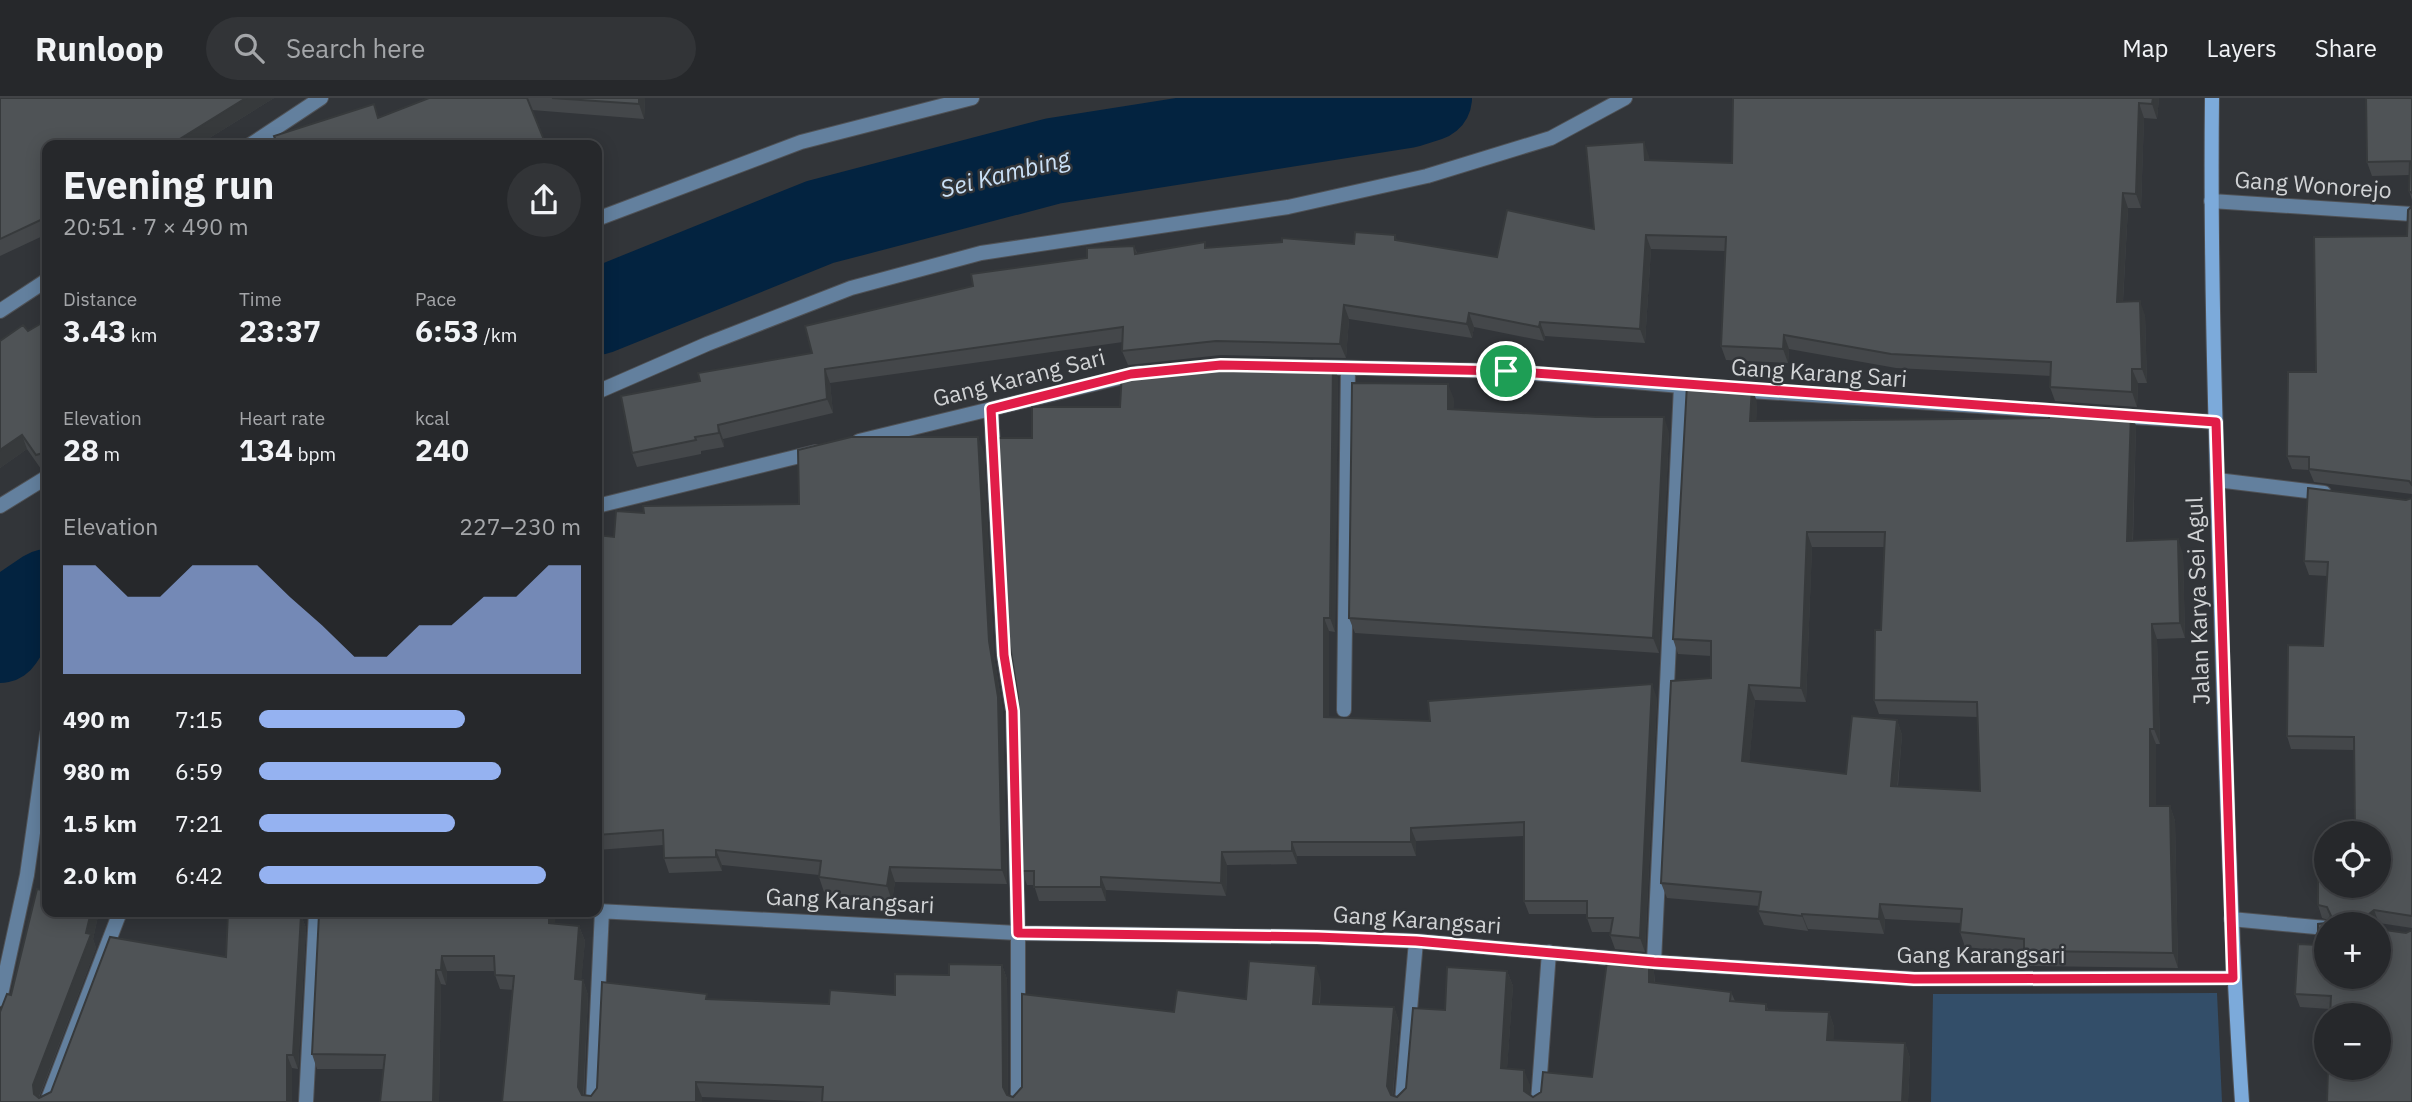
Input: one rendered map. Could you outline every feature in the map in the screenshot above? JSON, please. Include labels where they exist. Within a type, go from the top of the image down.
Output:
[{"type":"main road","name":"Jalan Karya Sei Agul","points":[[2212,98],[2211,201],[2217,480],[2233,978],[2242,1102]]},
{"type":"street","points":[[258,140],[321,98]]},
{"type":"street","points":[[602,217],[801,142],[972,98]]},
{"type":"street","points":[[602,390],[707,344],[851,288],[981,253],[1288,207],[1426,176],[1551,138],[1625,98]]},
{"type":"street","name":"Gang Wonorejo","points":[[2211,201],[2412,214]]},
{"type":"street","points":[[0,311],[42,283]]},
{"type":"street","name":"Gang Karang Sari","points":[[1297,367],[1506,371],[1681,386],[2078,413]]},
{"type":"street","points":[[1344,710],[1348,368]]},
{"type":"street","name":"Gang Karang Sari","points":[[602,505],[1131,374],[1157,372]]},
{"type":"street","points":[[1654,962],[1681,386]]},
{"type":"street","points":[[991,409],[1004,655],[1013,711],[1018,933],[1018,1102]]},
{"type":"street","points":[[2106,415],[2216,422]]},
{"type":"street","points":[[0,506],[42,480]]},
{"type":"street","points":[[2217,480],[2334,494]]},
{"type":"street","points":[[0,999],[27,876],[42,770]]},
{"type":"street","name":"Gang Karangsari","points":[[602,911],[1018,933],[1416,941],[1654,962],[1914,979],[2233,978]]},
{"type":"street","points":[[47,1102],[118,917]]},
{"type":"street","points":[[306,1102],[316,917]]},
{"type":"street","points":[[593,1102],[599,917]]},
{"type":"street","points":[[2231,919],[2314,927]]},
{"type":"street","points":[[1402,1102],[1416,941]]},
{"type":"street","points":[[1538,1102],[1549,952]]},
{"type":"shaded area","points":[[2217,993],[2222,1102],[1931,1102],[1933,994]]},
{"type":"building","points":[[0,98],[246,98],[178,140],[42,140],[42,219],[0,239]]},
{"type":"building","points":[[429,98],[527,98],[544,140],[276,140],[274,136],[374,104],[378,118]]},
{"type":"building","points":[[552,98],[639,98],[639,104]]},
{"type":"building","points":[[1733,98],[2153,98],[2152,104],[2139,103],[2136,194],[2123,193],[2117,302],[2140,301],[2142,369],[2132,369],[2132,392],[2050,387],[2051,362],[1891,354],[1784,335],[1783,349],[1721,346],[1726,237],[1646,235],[1640,329],[1540,322],[1539,327],[1469,313],[1467,324],[1344,305],[1340,344],[1216,341],[1122,351],[1123,327],[825,369],[827,399],[718,425],[719,433],[695,437],[696,440],[632,453],[621,396],[700,381],[698,373],[812,353],[805,326],[973,286],[971,274],[1087,258],[1087,248],[1134,246],[1135,254],[1205,242],[1205,248],[1282,242],[1282,238],[1354,244],[1355,232],[1395,235],[1395,240],[1497,257],[1507,210],[1594,229],[1586,146],[1644,142],[1645,160],[1732,163]]},
{"type":"building","points":[[2366,98],[2412,98],[2412,193],[2409,191],[2410,161],[2367,162]]},
{"type":"building","points":[[2412,206],[2412,485],[2409,481],[2309,469],[2309,457],[2287,456],[2288,372],[2316,372],[2314,237],[2407,236],[2408,210]]},
{"type":"building","points":[[42,323],[42,453],[36,455],[22,435],[0,450],[0,341],[23,325],[28,331]]},
{"type":"building","points":[[1216,361],[1333,364],[1330,618],[1324,618],[1324,717],[1430,721],[1428,701],[1652,684],[1640,938],[1610,935],[1613,918],[1587,918],[1587,901],[1524,901],[1524,822],[1411,828],[1411,842],[1292,842],[1292,851],[1222,852],[1221,883],[1101,877],[1101,887],[1034,887],[1034,871],[1022,871],[1018,697],[1009,640],[998,438],[1032,438],[1032,407],[1120,407],[1122,371]]},
{"type":"building","points":[[1352,383],[1448,384],[1448,409],[1596,417],[1664,417],[1653,638],[1349,618]]},
{"type":"building","points":[[1687,384],[1752,387],[1750,421],[2049,418],[2050,405],[2131,411],[2127,541],[2178,539],[2180,623],[2152,624],[2154,729],[2150,729],[2150,806],[2170,806],[2173,953],[2024,951],[2024,939],[1960,932],[1962,909],[1880,904],[1879,919],[1802,916],[1758,911],[1761,892],[1661,883],[1671,681],[1711,678],[1711,641],[1673,639]],"holes":[[[1807,532],[1885,532],[1881,630],[1875,630],[1874,700],[1977,702],[1980,791],[1891,786],[1897,720],[1852,716],[1846,774],[1742,761],[1749,685],[1801,688]]]},
{"type":"building","points":[[851,437],[978,437],[989,641],[998,697],[1002,870],[890,867],[887,886],[819,877],[821,861],[716,850],[716,857],[664,858],[663,830],[602,835],[602,536],[614,537],[616,511],[644,513],[643,506],[799,504],[798,450]]},
{"type":"building","points":[[2308,488],[2406,500],[2412,498],[2412,916],[2374,910],[2329,912],[2327,907],[2318,905],[2318,898],[2391,898],[2391,821],[2355,821],[2354,737],[2287,736],[2288,645],[2323,646],[2328,562],[2304,561]]},
{"type":"building","points":[[37,889],[42,890],[42,917],[90,917],[86,933],[91,934],[33,1085],[34,1094],[39,1098],[51,1092],[110,937],[226,957],[228,917],[301,917],[293,1055],[287,1055],[287,1102],[0,1102],[0,1012],[7,994],[11,995]]},
{"type":"building","points":[[319,917],[549,917],[549,923],[579,926],[575,979],[583,980],[578,1087],[582,1095],[591,1096],[597,1088],[602,982],[707,994],[706,999],[829,1004],[830,990],[895,995],[895,974],[949,975],[949,964],[1002,965],[1003,1087],[1007,1095],[1013,1097],[1022,1087],[1022,994],[1174,1012],[1177,990],[1246,999],[1249,961],[1316,966],[1313,1004],[1394,1007],[1387,1086],[1391,1095],[1397,1097],[1406,1088],[1413,1008],[1445,1010],[1447,967],[1507,971],[1501,1068],[1524,1070],[1524,1091],[1533,1097],[1541,1092],[1543,1072],[1592,1077],[1608,953],[1649,957],[1649,982],[1731,992],[1730,1001],[1766,1004],[1766,1010],[1829,1012],[1827,1040],[1905,1043],[1902,1102],[822,1102],[823,1087],[696,1082],[696,1102],[502,1102],[514,976],[495,975],[494,956],[442,956],[441,970],[436,970],[433,1102],[380,1102],[385,1055],[312,1054]]},
{"type":"building","points":[[2412,930],[2412,1102],[2327,1102],[2328,1080],[2391,1080],[2391,1003],[2331,1003],[2331,996],[2295,994],[2298,944],[2314,945],[2314,989],[2391,989],[2391,931],[2406,933]]},
{"type":"waterway","name":"Sei Kambing","points":[[602,310],[820,222],[1053,161],[1407,105],[1429,98]]},
{"type":"waterway","name":"Sei Kambing","points":[[0,640],[19,611],[42,595]]},
{"type":"route","points":[[1221,365],[1506,371],[1681,386],[2216,422],[2233,978],[1914,979],[1654,962],[1416,941],[1018,933],[1013,711],[1004,655],[991,409],[1131,374],[1221,365]]}]
